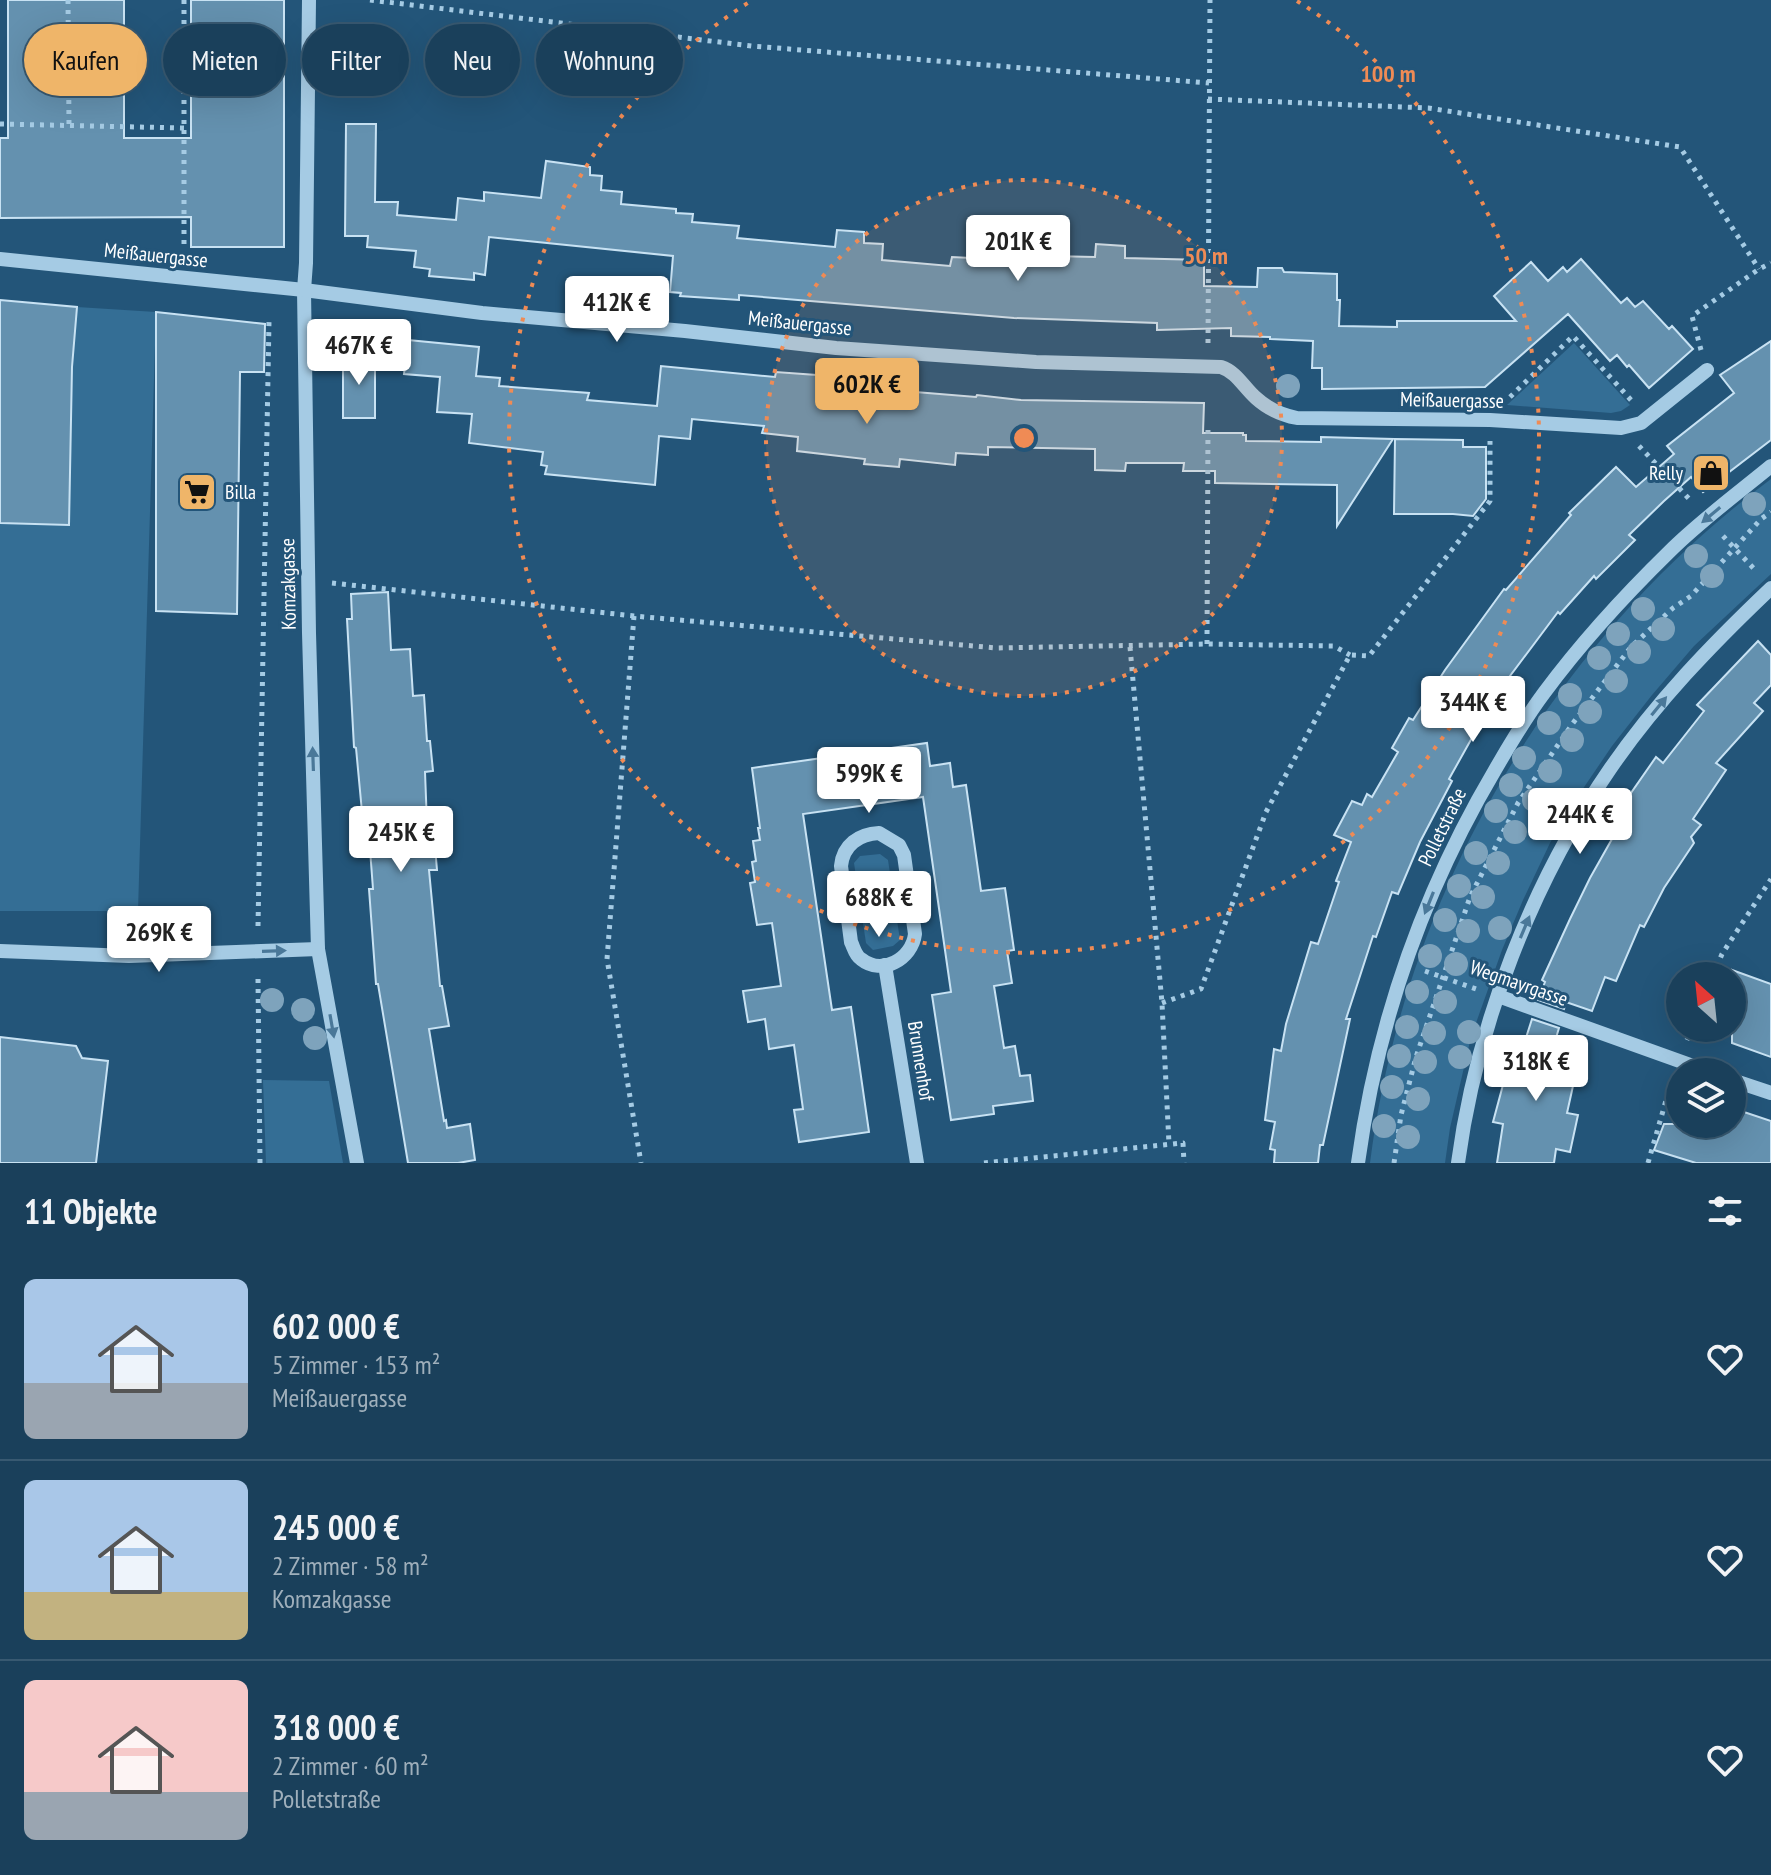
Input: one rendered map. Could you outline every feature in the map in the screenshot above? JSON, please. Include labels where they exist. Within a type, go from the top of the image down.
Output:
[{"type":"street","name":"Komzakgasse","points":[[309,0],[304,290],[318,949],[357,1163]]},
{"type":"street","name":"Meißauergasse","points":[[0,259],[304,290],[482,313],[836,348],[1036,362],[1208,365],[1228,369],[1269,408],[1297,418],[1488,420],[1621,428],[1648,418],[1707,370]]},
{"type":"street","name":"Polletstraße","points":[[1358,1163],[1371,1086],[1405,964],[1443,869],[1506,751],[1544,693],[1600,624],[1671,550],[1771,466]]},
{"type":"street","points":[[1458,1163],[1470,1093],[1498,996],[1525,924],[1556,860],[1587,804],[1634,736],[1693,665],[1771,588]]},
{"type":"street","points":[[879,833],[890,838],[899,845],[904,855],[915,934],[914,944],[908,953],[899,961],[885,965],[862,961],[851,942],[842,857],[857,838],[867,834],[879,833]]},
{"type":"street","points":[[0,951],[129,956],[318,949]]},
{"type":"street","name":"Brunnenhof","points":[[885,965],[917,1163]]},
{"type":"street","name":"Wegmayrgasse","points":[[1498,996],[1670,1058]]},
{"type":"street","points":[[1746,1085],[1771,1093]]},
{"type":"path","points":[[68,0],[69,125]]},
{"type":"path","points":[[184,0],[184,246]]},
{"type":"path","points":[[370,0],[752,46],[1209,83]]},
{"type":"path","points":[[1208,342],[1210,0]]},
{"type":"path","points":[[1208,99],[1428,108],[1680,147],[1759,269]]},
{"type":"path","points":[[0,124],[184,128]]},
{"type":"path","points":[[1707,370],[1692,316],[1771,263]]},
{"type":"path","points":[[258,926],[269,321]]},
{"type":"path","points":[[331,583],[634,616],[996,648],[1207,644],[1334,646],[1350,655],[1369,656],[1490,501],[1488,420],[1573,336],[1648,418]]},
{"type":"path","points":[[1207,644],[1208,425]]},
{"type":"path","points":[[1394,1163],[1401,1115],[1416,1057],[1470,897],[1518,803],[1631,647],[1673,608],[1691,596],[1761,519],[1771,512]]},
{"type":"path","points":[[634,616],[607,959],[641,1163]]},
{"type":"path","points":[[1130,647],[1162,1003],[1169,1144]]},
{"type":"path","points":[[1162,1003],[1201,989],[1266,812],[1350,655]]},
{"type":"path","points":[[1719,962],[1771,879]]},
{"type":"path","name":"Wegmayrgasse","points":[[1405,964],[1498,996]]},
{"type":"path","points":[[258,979],[260,1163]]},
{"type":"path","points":[[1648,1163],[1666,1100]]},
{"type":"path","points":[[984,1163],[1183,1143],[1184,1163]]},
{"type":"shaded area","points":[[77,307],[156,312],[138,911],[0,911],[0,445],[71,448],[72,367]]},
{"type":"shaded area","points":[[1574,343],[1630,405],[1611,413],[1507,405]]},
{"type":"shaded area","points":[[1771,479],[1771,574],[1694,646],[1652,695],[1612,746],[1550,843],[1502,950],[1471,1037],[1445,1163],[1370,1163],[1388,1063],[1416,965],[1454,871],[1502,781],[1557,696],[1621,616],[1693,544]]},
{"type":"shaded area","points":[[880,854],[888,860],[900,940],[893,946],[873,950],[866,943],[854,863],[860,856]]},
{"type":"shaded area","points":[[263,1080],[329,1081],[343,1163],[266,1163]]},
{"type":"building","points":[[8,0],[124,0],[124,24],[24,24],[24,96],[124,96],[124,138],[191,138],[191,96],[284,96],[284,247],[191,247],[191,217],[0,218],[0,138],[8,138]]},
{"type":"building","points":[[191,0],[284,0],[284,24],[191,24]]},
{"type":"building","points":[[346,124],[376,124],[375,202],[398,202],[397,215],[456,220],[458,198],[484,201],[484,192],[541,198],[546,161],[590,167],[590,175],[602,176],[601,190],[622,192],[621,204],[676,209],[676,213],[693,214],[692,222],[739,226],[737,238],[835,247],[837,230],[864,232],[864,243],[883,244],[882,260],[950,266],[952,257],[971,258],[976,250],[997,252],[999,255],[1095,257],[1096,244],[1125,246],[1125,258],[1204,260],[1204,286],[1257,287],[1258,268],[1337,274],[1339,326],[1397,327],[1397,321],[1516,321],[1494,296],[1531,262],[1548,281],[1563,267],[1567,272],[1581,259],[1621,303],[1627,298],[1635,307],[1643,301],[1693,349],[1649,388],[1617,355],[1610,361],[1568,314],[1485,387],[1322,389],[1322,368],[1312,368],[1313,341],[1231,336],[1231,328],[1157,330],[1157,323],[1014,318],[739,295],[739,300],[680,296],[681,293],[670,292],[673,256],[489,237],[485,275],[474,273],[474,280],[429,276],[430,269],[414,267],[416,251],[367,247],[368,236],[345,236]]},
{"type":"building","points":[[0,300],[77,307],[72,367],[69,525],[0,523]]},
{"type":"building","name":"Billa","points":[[156,312],[265,324],[264,372],[240,372],[237,614],[156,611]]},
{"type":"building","points":[[408,340],[479,347],[476,376],[500,378],[499,386],[589,393],[587,400],[657,406],[661,366],[775,377],[776,372],[830,376],[830,385],[976,397],[1204,403],[1203,433],[1243,433],[1246,441],[1321,442],[1321,437],[1393,439],[1337,526],[1337,485],[1215,483],[1215,471],[1183,471],[1184,463],[1126,463],[1125,471],[1095,470],[1095,449],[988,447],[988,455],[956,453],[955,465],[900,459],[899,467],[864,464],[865,459],[797,451],[798,437],[762,433],[764,426],[692,419],[690,439],[659,436],[655,485],[545,474],[547,466],[541,465],[543,452],[469,443],[472,414],[437,412],[440,377],[404,374]]},
{"type":"building","points":[[1771,341],[1771,440],[1703,492],[1691,477],[1664,501],[1629,535],[1635,540],[1596,579],[1594,576],[1560,614],[1558,612],[1492,700],[1495,703],[1449,779],[1452,781],[1420,842],[1398,894],[1392,892],[1376,937],[1373,936],[1346,1019],[1350,1019],[1318,1163],[1274,1163],[1275,1150],[1270,1149],[1275,1122],[1265,1120],[1274,1049],[1281,1051],[1311,942],[1318,944],[1339,882],[1336,881],[1351,842],[1334,835],[1352,801],[1362,805],[1367,794],[1372,797],[1398,752],[1392,748],[1409,718],[1413,720],[1504,589],[1571,515],[1569,513],[1616,467],[1636,487],[1674,454],[1667,446],[1734,393],[1720,375]]},
{"type":"building","points":[[343,356],[375,357],[375,418],[343,418]]},
{"type":"building","points":[[1395,439],[1463,440],[1463,447],[1486,447],[1486,499],[1473,516],[1394,514]]},
{"type":"building","points":[[388,592],[391,650],[410,649],[413,696],[424,695],[427,741],[430,741],[433,771],[425,772],[427,824],[433,823],[437,870],[429,870],[440,986],[449,1026],[429,1029],[447,1128],[470,1124],[475,1160],[458,1163],[408,1163],[376,984],[368,823],[367,812],[362,812],[354,747],[347,619],[352,619],[351,594]]},
{"type":"building","points":[[1758,641],[1771,655],[1771,685],[1754,703],[1763,711],[1716,763],[1726,770],[1693,819],[1701,825],[1691,837],[1694,843],[1664,888],[1644,927],[1640,925],[1616,981],[1605,977],[1592,1011],[1566,1002],[1564,1009],[1538,1000],[1545,982],[1542,980],[1570,919],[1630,807],[1624,803],[1656,757],[1663,763],[1704,711],[1697,705]]},
{"type":"building","points":[[927,743],[930,766],[950,763],[953,787],[966,785],[981,891],[1005,888],[1014,950],[1007,951],[1012,983],[994,986],[1004,1048],[1015,1046],[1020,1076],[1030,1075],[1033,1101],[993,1106],[994,1114],[951,1120],[932,995],[951,992],[923,797],[803,814],[832,1010],[851,1007],[869,1132],[799,1142],[794,1110],[803,1109],[794,1045],[769,1049],[765,1019],[748,1022],[743,991],[781,986],[772,923],[757,925],[750,883],[755,882],[753,841],[760,840],[752,768]]},
{"type":"building","points":[[1746,975],[1771,984],[1771,1057],[1732,1043],[1746,1042]]},
{"type":"building","points":[[1532,1019],[1559,1028],[1550,1058],[1564,1063],[1561,1073],[1575,1077],[1567,1113],[1578,1115],[1570,1152],[1556,1149],[1554,1163],[1497,1163],[1503,1124],[1493,1122],[1507,1070],[1515,1072]]},
{"type":"building","points":[[0,1037],[76,1046],[82,1058],[108,1061],[96,1163],[0,1163]]},
{"type":"building","points":[[1746,1113],[1771,1121],[1771,1163],[1696,1163],[1654,1150],[1664,1124],[1666,1138],[1746,1138]]},
{"type":"place","name":"Relly","points":[[1711,473]]},
{"type":"place","name":"Billa","points":[[197,492]]}]
